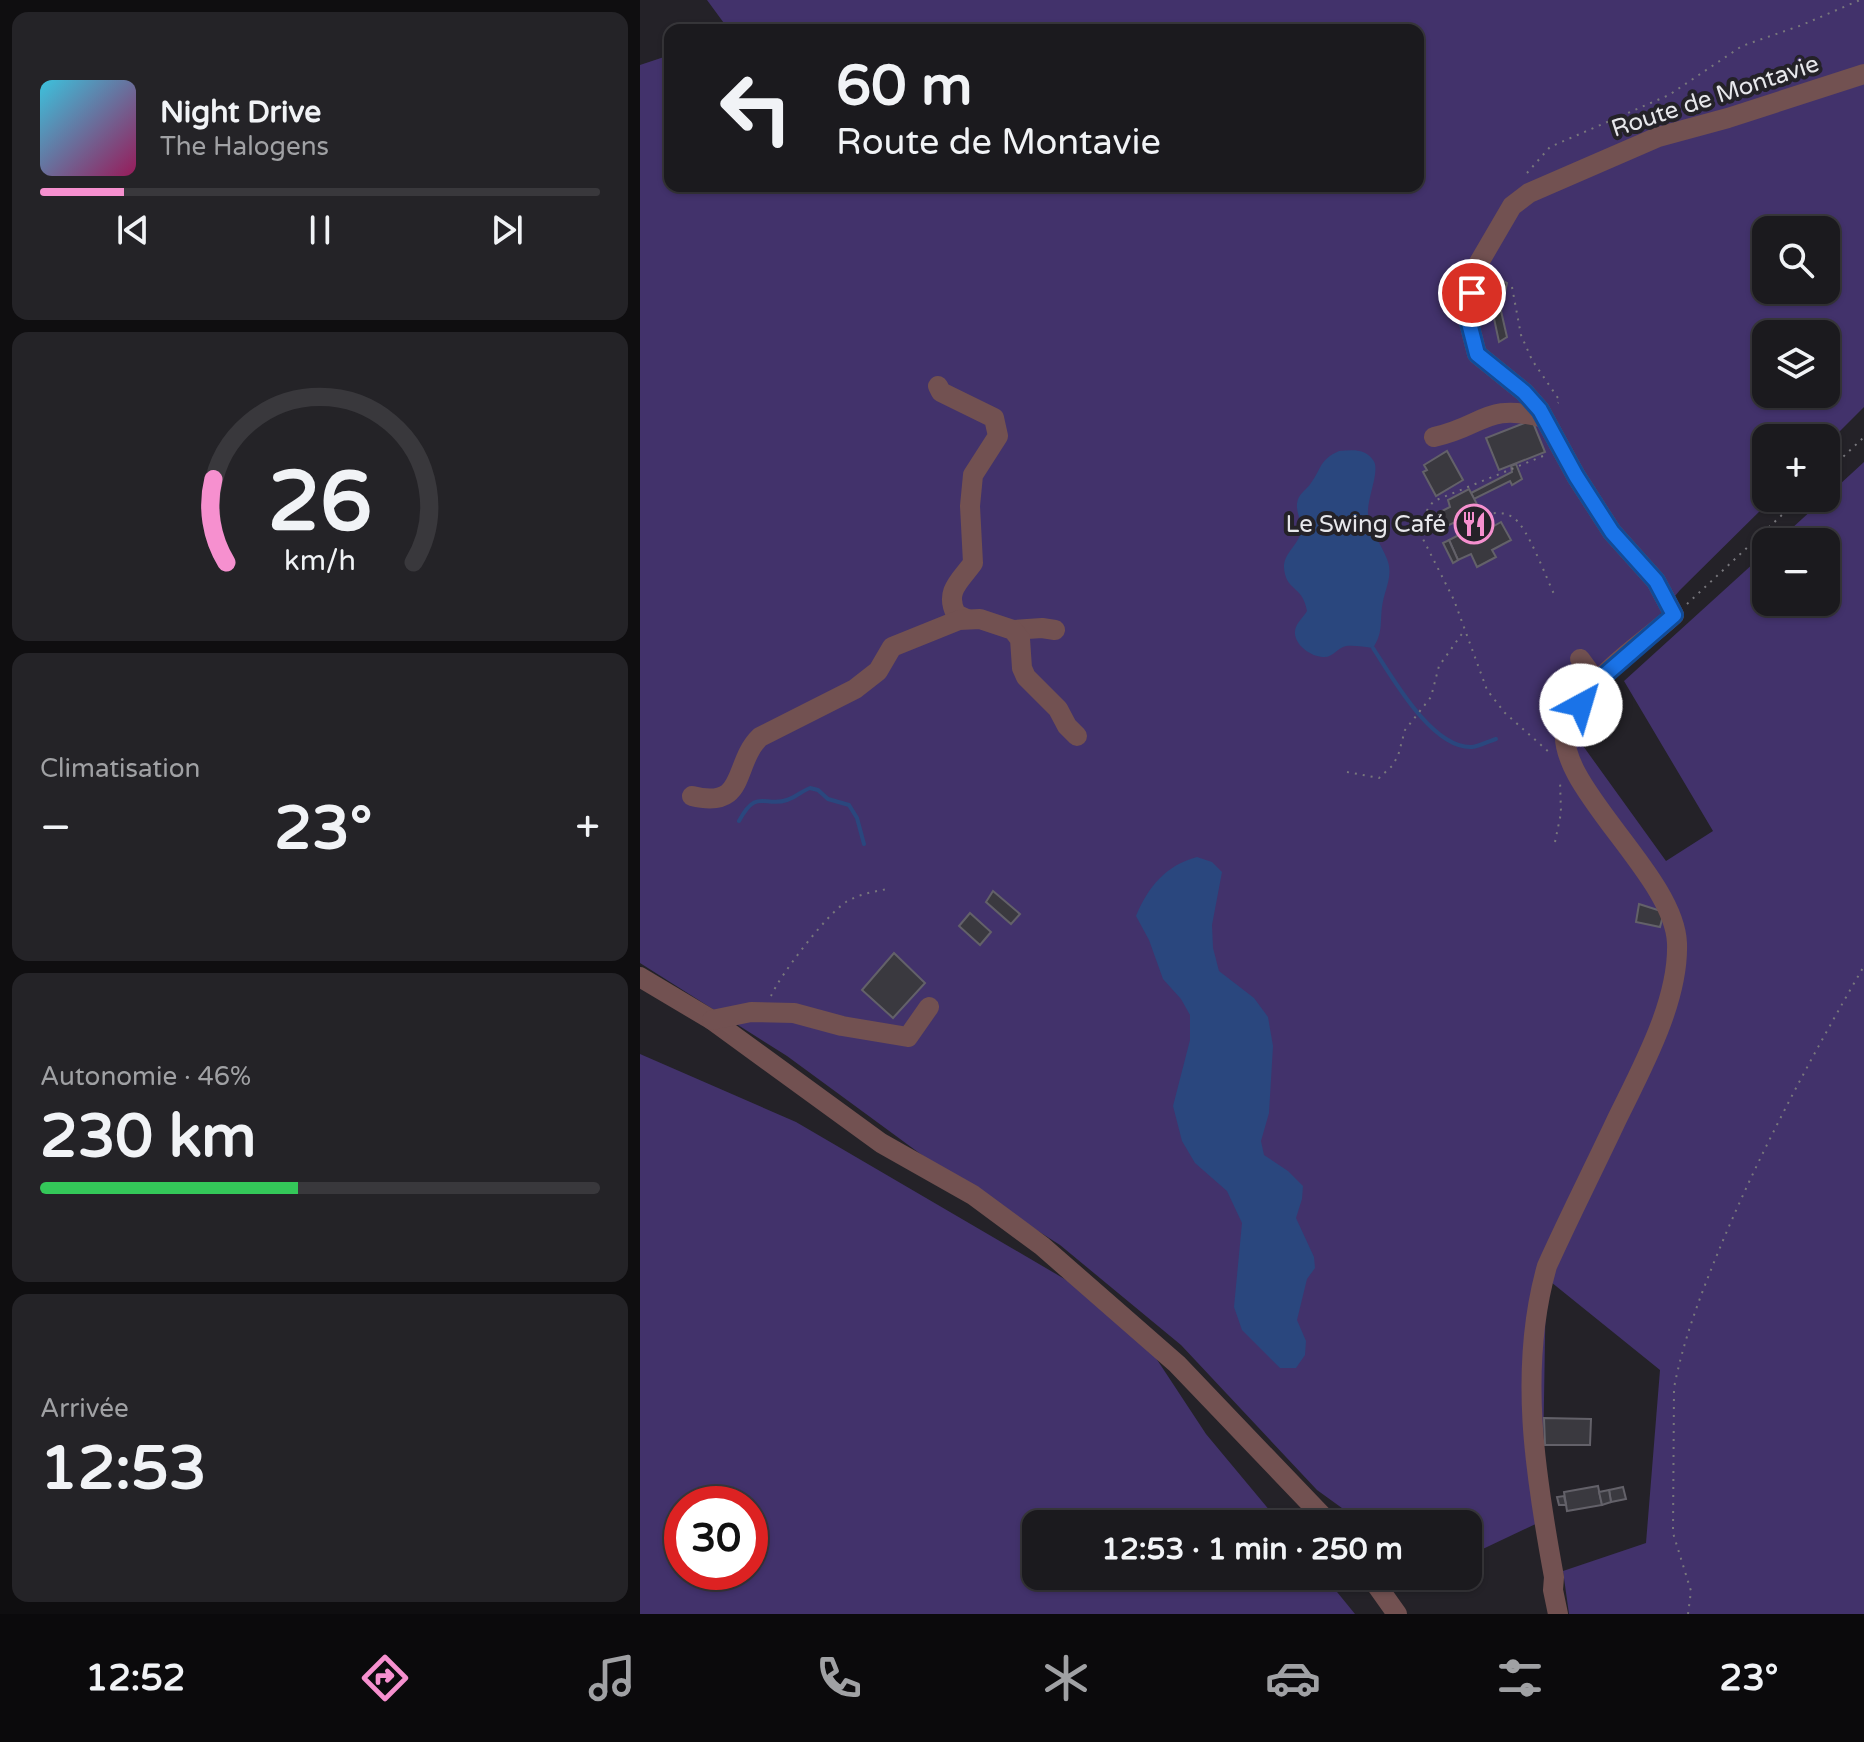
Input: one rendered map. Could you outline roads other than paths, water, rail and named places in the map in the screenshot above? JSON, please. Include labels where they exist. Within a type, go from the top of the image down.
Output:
[{"type":"street","name":"Route de Montavie","points":[[1598,681],[1674,615],[1656,581],[1612,532],[1559,449],[1544,418],[1524,392],[1477,354],[1468,319],[1477,266],[1512,206],[1529,193],[1658,137],[1864,74]]},
{"type":"street","points":[[938,386],[941,392],[994,418],[998,436],[973,475],[970,506],[973,563],[951,594],[956,614],[967,619],[998,623],[1013,630],[1020,639],[1022,668],[1026,677],[1058,709],[1067,726],[1077,736]]},
{"type":"street","points":[[1434,437],[1458,430],[1496,412],[1512,411],[1544,418]]},
{"type":"street","points":[[692,796],[708,800],[723,798],[738,782],[752,744],[760,737],[855,689],[878,671],[892,647],[941,625],[967,619]]},
{"type":"street","points":[[1013,630],[1055,630]]},
{"type":"street","points":[[1580,659],[1612,703]]},
{"type":"street","points":[[1558,1614],[1536,1471],[1533,1429],[1533,1341],[1538,1298],[1547,1266],[1641,1069],[1661,1020],[1673,983],[1677,941],[1666,901],[1650,874],[1612,830],[1568,754],[1567,718],[1598,681]]},
{"type":"street","points":[[640,977],[712,1020],[881,1143],[973,1195],[1042,1246],[1177,1364],[1317,1510]]},
{"type":"street","points":[[712,1020],[751,1012],[794,1013],[842,1026],[908,1037],[929,1007]]},
{"type":"street","points":[[1380,1590],[1397,1614]]},
{"type":"water","points":[[1339,451],[1362,452],[1370,456],[1375,464],[1368,513],[1389,565],[1389,577],[1380,633],[1373,648],[1346,646],[1323,657],[1307,651],[1298,643],[1296,627],[1307,611],[1302,597],[1287,579],[1284,568],[1286,557],[1301,531],[1297,508],[1299,497],[1324,461]]},
{"type":"water","points":[[1197,857],[1212,862],[1222,872],[1212,925],[1213,948],[1219,971],[1254,998],[1268,1017],[1273,1046],[1269,1113],[1261,1141],[1264,1155],[1288,1171],[1303,1186],[1296,1218],[1314,1257],[1315,1268],[1307,1279],[1297,1320],[1306,1341],[1305,1355],[1296,1368],[1280,1368],[1242,1330],[1234,1307],[1242,1223],[1227,1191],[1195,1163],[1182,1141],[1173,1106],[1190,1040],[1190,1015],[1181,999],[1163,979],[1149,940],[1136,916],[1159,879],[1176,866]]},
{"type":"waterway","points":[[1373,648],[1402,693],[1442,736],[1457,745],[1472,747],[1496,739]]},
{"type":"waterway","points":[[739,821],[751,804],[787,800],[810,788],[818,790],[828,799],[849,805],[857,818],[864,844]]},
{"type":"place","name":"Le Swing Café","points":[[1474,524]]}]
